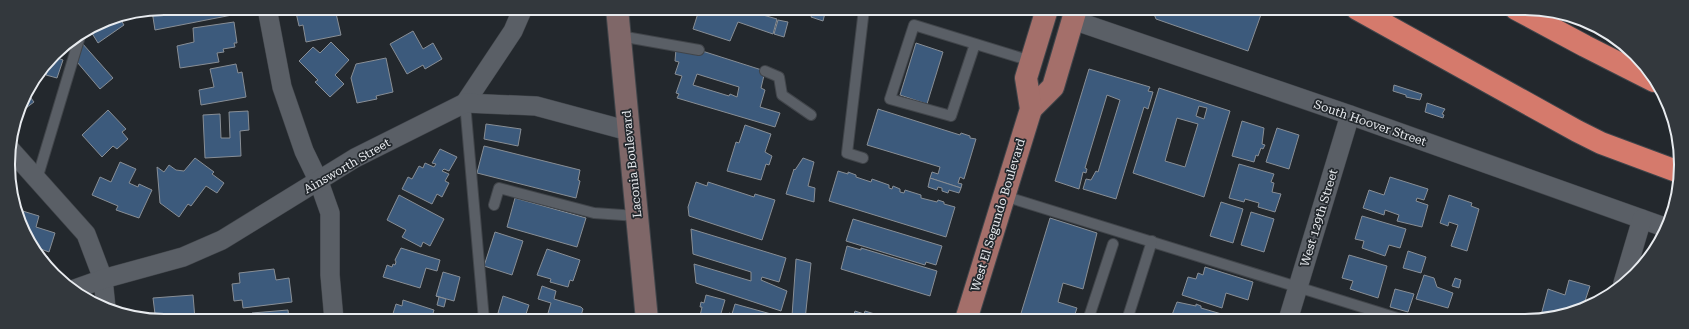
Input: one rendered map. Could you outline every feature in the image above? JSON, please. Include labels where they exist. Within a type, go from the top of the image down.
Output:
[{"type":"highway","points":[[1368,15],[1583,134],[1601,143],[1674,170]]},
{"type":"highway","points":[[1527,15],[1646,77]]},
{"type":"main road","name":"West El Segundo Boulevard","points":[[968,314],[1031,109],[1026,78],[1044,15]]},
{"type":"main road","name":"West El Segundo Boulevard","points":[[1031,109],[1053,87],[1075,15]]},
{"type":"street","points":[[268,15],[282,87],[304,151],[319,182],[330,213],[330,275],[333,314]]},
{"type":"street","points":[[465,103],[513,31],[520,15]]},
{"type":"street","name":"Laconia Boulevard","points":[[618,15],[646,314]]},
{"type":"street","name":"South Hoover Street","points":[[1075,15],[1661,226]]},
{"type":"street","name":"Ainsworth Street","points":[[79,288],[103,279],[183,257],[222,240],[278,204],[319,182],[355,158],[465,103],[536,106],[629,131]]},
{"type":"street","name":"West 129th Street","points":[[1290,314],[1350,115]]},
{"type":"street","points":[[15,154],[86,234],[103,279],[105,302]]},
{"type":"street","points":[[1626,274],[1642,219]]},
{"type":"lane","points":[[863,15],[847,153],[863,158]]},
{"type":"lane","points":[[975,44],[951,116],[890,99],[914,25],[1031,61]]},
{"type":"lane","points":[[620,36],[699,50]]},
{"type":"lane","points":[[37,179],[78,42]]},
{"type":"lane","points":[[764,71],[780,77],[782,95],[811,115]]},
{"type":"lane","points":[[465,103],[483,314]]},
{"type":"lane","points":[[494,205],[499,188],[594,213],[637,216]]},
{"type":"lane","points":[[1004,196],[1385,314]]},
{"type":"lane","points":[[1129,314],[1152,242]]},
{"type":"lane","points":[[1090,314],[1113,244]]},
{"type":"building","points":[[153,15],[232,15],[155,30]]},
{"type":"building","points":[[297,15],[336,15],[341,35],[306,42],[303,25],[299,26]]},
{"type":"building","points":[[697,15],[763,15],[777,19],[773,34],[738,22],[730,41],[693,29]]},
{"type":"building","points":[[812,15],[824,15],[823,21],[811,17]]},
{"type":"building","points":[[1154,15],[1261,15],[1248,51],[1156,19]]},
{"type":"building","points":[[778,20],[788,22],[784,37],[774,34]]},
{"type":"building","points":[[122,21],[124,25],[98,43],[92,34],[107,26]]},
{"type":"building","points":[[234,22],[237,43],[234,43],[235,47],[223,49],[224,52],[217,53],[219,62],[180,68],[177,46],[194,42],[193,28]]},
{"type":"building","points":[[413,31],[423,49],[433,43],[442,59],[425,69],[423,65],[407,74],[390,44]]},
{"type":"building","points":[[331,42],[349,60],[335,75],[344,84],[330,97],[315,82],[318,80],[299,61],[313,47],[320,53]]},
{"type":"building","points":[[82,43],[113,78],[100,89],[77,62]]},
{"type":"building","points":[[916,43],[943,52],[927,104],[900,95]]},
{"type":"building","points":[[676,49],[699,50],[765,71],[761,88],[765,90],[760,107],[780,113],[775,127],[677,98],[679,94],[676,93],[682,76],[675,74],[679,62],[675,61]],"holes":[[[697,74],[739,87],[737,97],[693,85]]]},
{"type":"building","points":[[386,58],[393,92],[376,96],[377,99],[357,103],[351,78],[356,64]]},
{"type":"building","points":[[59,59],[63,60],[57,78],[46,75],[47,72]]},
{"type":"building","points":[[236,64],[238,73],[242,72],[246,97],[201,105],[199,90],[214,87],[210,69]]},
{"type":"building","points":[[1089,69],[1150,87],[1148,91],[1153,92],[1148,109],[1144,107],[1116,199],[1083,189],[1086,179],[1091,180],[1096,171],[1098,172],[1120,100],[1107,95],[1085,168],[1087,169],[1086,173],[1083,172],[1079,189],[1055,181]]},
{"type":"building","points":[[1394,85],[1422,94],[1420,100],[1406,97],[1406,95],[1393,91]]},
{"type":"building","points":[[1159,88],[1230,111],[1204,197],[1133,173]],"holes":[[[1199,106],[1207,108],[1204,119],[1196,116]],[[1177,118],[1198,124],[1185,167],[1165,161]]]},
{"type":"building","points":[[30,97],[34,102],[26,108]]},
{"type":"building","points":[[1427,103],[1445,109],[1442,114],[1444,115],[1443,118],[1425,112]]},
{"type":"building","points":[[878,109],[960,135],[961,133],[970,136],[970,138],[976,139],[964,179],[960,177],[958,183],[962,184],[961,188],[930,178],[932,172],[938,174],[940,167],[867,145]]},
{"type":"building","points":[[108,110],[126,129],[122,132],[128,139],[117,149],[113,146],[102,157],[82,135]]},
{"type":"building","points":[[248,111],[249,130],[240,131],[241,156],[205,158],[203,115],[220,114],[221,138],[230,138],[229,112]]},
{"type":"building","points":[[1242,121],[1264,128],[1262,144],[1265,145],[1263,149],[1261,148],[1258,156],[1256,155],[1254,162],[1232,156]]},
{"type":"building","points":[[486,124],[521,129],[518,146],[484,139]]},
{"type":"building","points":[[745,125],[771,134],[765,152],[772,156],[769,165],[766,164],[761,180],[727,171],[736,142],[739,143]]},
{"type":"building","points":[[1277,128],[1299,135],[1289,169],[1266,162]]},
{"type":"building","points":[[484,146],[580,170],[578,180],[580,181],[576,198],[477,173]]},
{"type":"building","points":[[440,149],[457,157],[449,171],[444,169],[442,171],[449,174],[445,181],[449,183],[442,197],[437,194],[432,204],[402,189],[408,177],[412,179],[419,166],[423,168],[425,163],[434,167],[436,164],[432,163]]},
{"type":"building","points":[[195,158],[214,172],[212,174],[224,183],[217,193],[206,186],[191,206],[188,204],[179,217],[160,203],[157,167],[164,172],[169,165],[176,170],[184,171]]},
{"type":"building","points":[[803,158],[814,162],[808,186],[815,188],[814,202],[786,194],[794,169],[795,170]]},
{"type":"building","points":[[120,162],[136,169],[129,183],[138,187],[139,184],[152,190],[139,218],[116,210],[118,206],[92,195],[100,177],[111,182]]},
{"type":"building","points":[[1239,164],[1274,174],[1271,182],[1274,183],[1272,192],[1281,194],[1275,212],[1258,207],[1259,203],[1245,199],[1244,202],[1229,198]]},
{"type":"building","points":[[838,171],[848,174],[848,172],[856,175],[856,177],[871,182],[872,179],[889,185],[889,188],[892,189],[893,186],[900,189],[900,192],[904,193],[905,190],[921,195],[921,198],[937,202],[938,200],[944,202],[944,204],[955,207],[946,237],[829,201]]},
{"type":"building","points":[[1390,177],[1428,189],[1424,200],[1417,198],[1416,201],[1428,205],[1422,227],[1397,221],[1399,215],[1385,210],[1384,215],[1363,208],[1369,190],[1384,195]]},
{"type":"building","points":[[930,178],[961,188],[959,193],[949,190],[948,193],[942,191],[942,188],[938,187],[937,190],[928,187]]},
{"type":"building","points":[[696,182],[707,186],[708,182],[754,197],[755,194],[775,200],[762,240],[689,216],[688,207]]},
{"type":"building","points":[[399,195],[444,219],[430,246],[423,242],[421,247],[402,237],[406,230],[387,220]]},
{"type":"building","points":[[1449,195],[1472,203],[1471,206],[1479,209],[1467,251],[1451,246],[1458,225],[1449,222],[1448,226],[1440,223]]},
{"type":"building","points":[[515,198],[586,218],[577,247],[507,227]]},
{"type":"building","points":[[1221,202],[1243,209],[1233,243],[1210,236]]},
{"type":"building","points":[[22,211],[39,216],[36,227],[55,233],[49,252],[40,248],[30,231]]},
{"type":"building","points":[[1251,212],[1274,219],[1264,252],[1241,245]]},
{"type":"building","points":[[1362,216],[1406,229],[1400,248],[1389,245],[1385,256],[1362,248],[1364,241],[1355,239]]},
{"type":"building","points":[[1050,218],[1097,233],[1083,289],[1063,283],[1058,302],[1077,308],[1075,314],[1021,314]]},
{"type":"building","points":[[853,219],[942,246],[936,265],[926,262],[925,265],[846,241]]},
{"type":"building","points":[[691,229],[786,258],[779,282],[762,277],[761,280],[787,291],[781,311],[696,283],[694,264],[751,281],[751,272],[693,254]]},
{"type":"building","points":[[495,232],[523,241],[512,275],[484,266]]},
{"type":"building","points":[[847,246],[861,250],[861,248],[937,271],[930,296],[841,269]]},
{"type":"building","points":[[401,248],[440,260],[437,271],[426,268],[420,288],[383,277],[387,265],[392,267],[393,264],[395,265],[395,260]]},
{"type":"building","points":[[547,249],[580,260],[573,281],[570,280],[568,287],[550,282],[551,279],[537,275]]},
{"type":"building","points":[[1408,251],[1426,257],[1421,273],[1403,268]]},
{"type":"building","points":[[1349,255],[1387,266],[1378,298],[1350,289],[1353,281],[1342,278]]},
{"type":"building","points":[[796,259],[811,263],[806,314],[792,314]]},
{"type":"building","points":[[1205,267],[1253,282],[1248,300],[1226,293],[1222,308],[1182,295],[1188,277],[1196,279],[1198,273],[1203,275]]},
{"type":"building","points":[[274,269],[276,280],[289,278],[292,302],[243,308],[242,300],[234,301],[232,284],[240,283],[239,273]]},
{"type":"building","points":[[443,272],[460,277],[454,301],[436,296]]},
{"type":"building","points":[[1424,275],[1434,278],[1437,287],[1453,293],[1448,308],[1416,299]]},
{"type":"building","points":[[1455,278],[1461,280],[1459,288],[1452,286]]},
{"type":"building","points":[[1569,280],[1590,286],[1585,302],[1563,309],[1542,313],[1548,289],[1565,295]]},
{"type":"building","points":[[542,286],[556,291],[554,299],[581,307],[583,309],[582,314],[548,314],[551,303],[538,299]]},
{"type":"building","points":[[1395,289],[1414,294],[1408,312],[1390,307]]},
{"type":"building","points":[[193,295],[195,314],[155,314],[153,298]]},
{"type":"building","points":[[706,295],[725,300],[721,314],[700,314],[702,307],[700,307],[701,302],[704,303]]},
{"type":"building","points":[[436,296],[446,299],[444,307],[437,305],[439,297]]},
{"type":"building","points":[[503,296],[529,305],[526,314],[498,313]]},
{"type":"building","points":[[403,300],[434,310],[433,314],[393,314],[396,304],[402,306]]},
{"type":"building","points":[[1177,302],[1196,306],[1196,304],[1201,306],[1201,308],[1222,314],[1172,314]]},
{"type":"building","points":[[735,304],[771,314],[732,314]]},
{"type":"building","points":[[288,310],[288,314],[252,314]]},
{"type":"building","points":[[855,311],[864,314],[854,314]]},
{"type":"building","points":[[865,311],[875,314],[864,314]]}]
